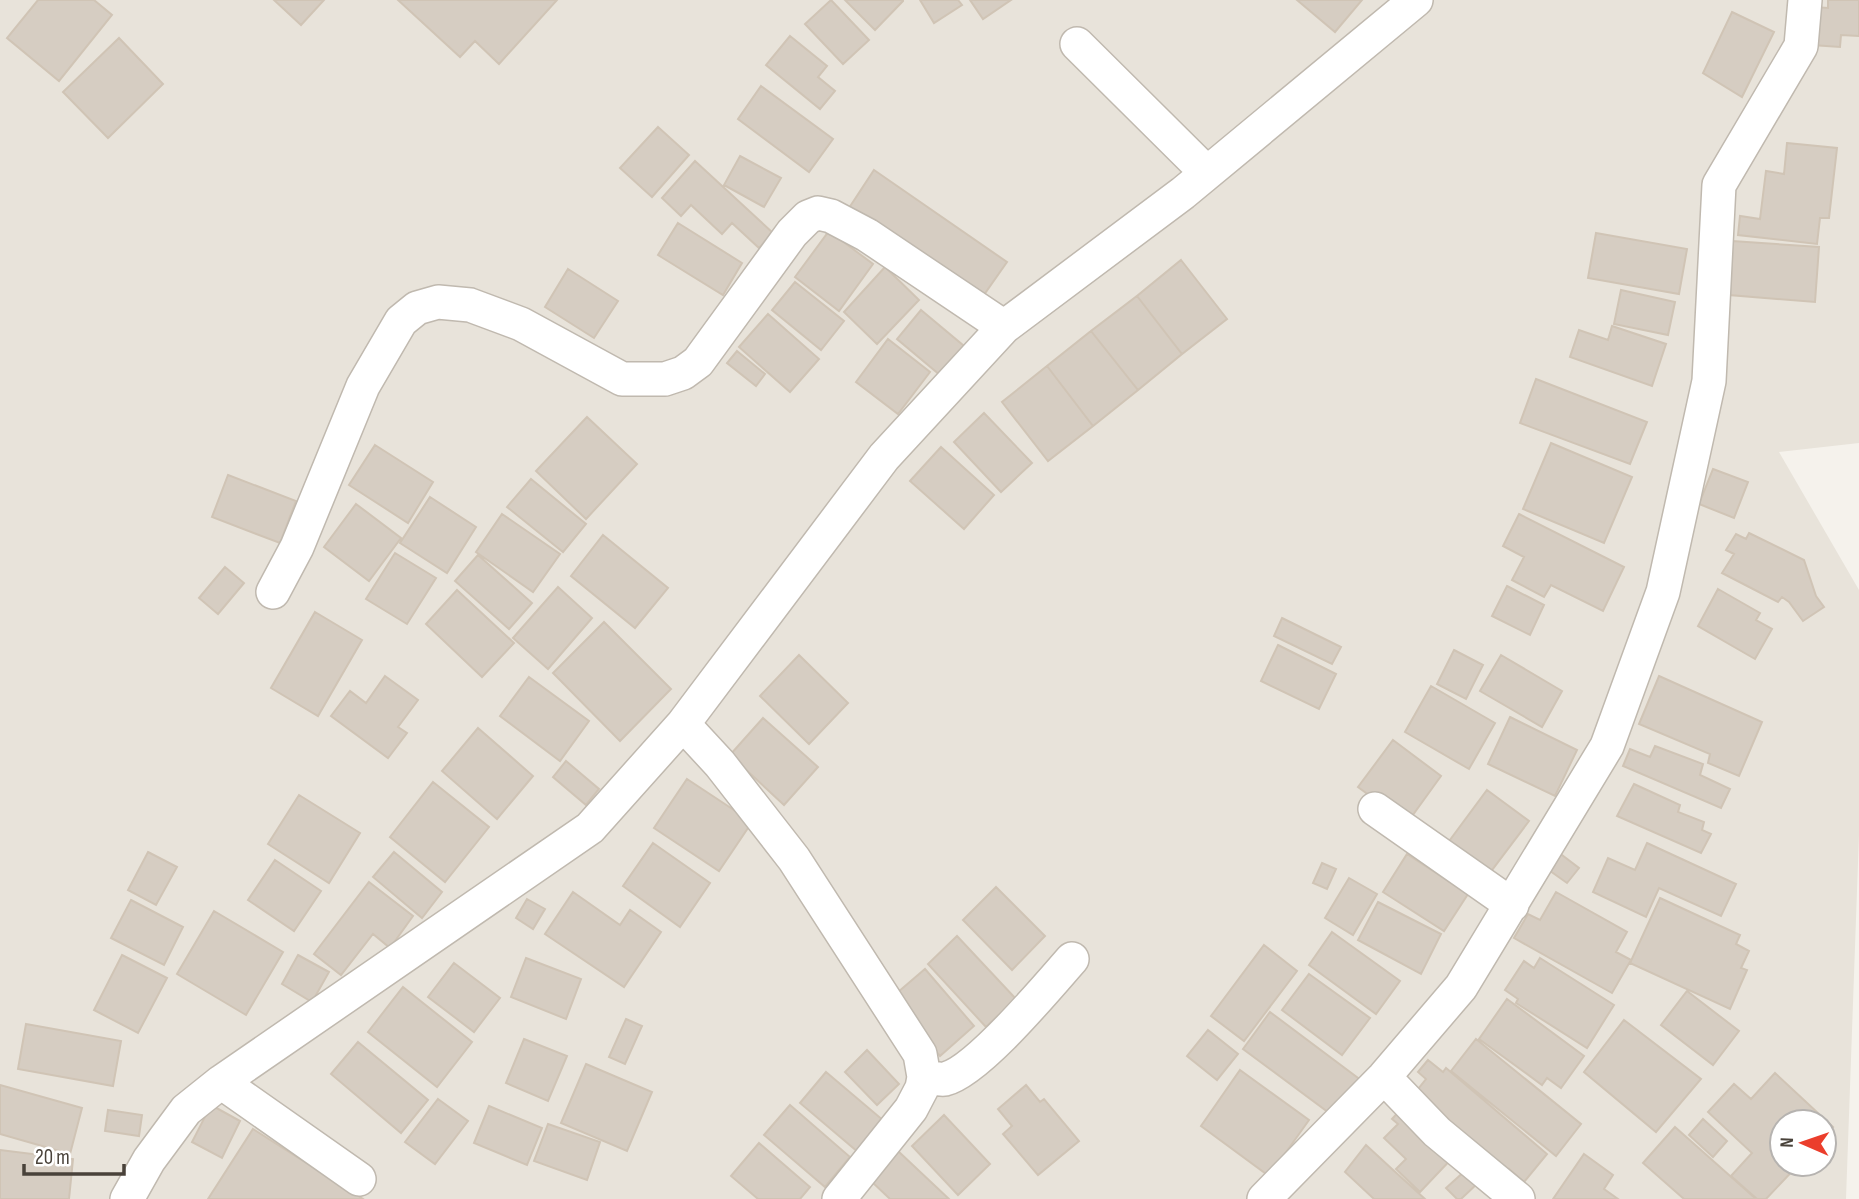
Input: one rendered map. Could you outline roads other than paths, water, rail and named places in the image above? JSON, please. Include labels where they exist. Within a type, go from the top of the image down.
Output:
[{"type":"street","points":[[127,1199],[149,1160],[186,1110],[221,1082],[590,828],[683,724],[884,457],[1004,327],[1207,173],[1416,0]]},
{"type":"street","points":[[1264,1199],[1384,1077],[1461,987],[1607,746],[1663,592],[1709,380],[1719,185],[1801,46],[1805,0]]},
{"type":"street","points":[[1077,44],[1207,173]]},
{"type":"street","points":[[273,592],[297,547],[363,386],[401,321],[417,308],[438,302],[470,305],[520,324],[622,379],[664,379],[683,373],[698,362],[792,233],[808,217],[818,213],[831,216],[867,235],[1004,327]]},
{"type":"street","points":[[683,724],[720,764],[794,859],[920,1054],[924,1077],[922,1088],[911,1109],[839,1199]]},
{"type":"street","points":[[1375,809],[1512,905]]},
{"type":"street","points":[[924,1077],[945,1079],[968,1068],[1011,1027],[1072,959]]},
{"type":"street","points":[[1384,1077],[1437,1132],[1518,1199]]},
{"type":"street","points":[[221,1082],[359,1179]]}]
